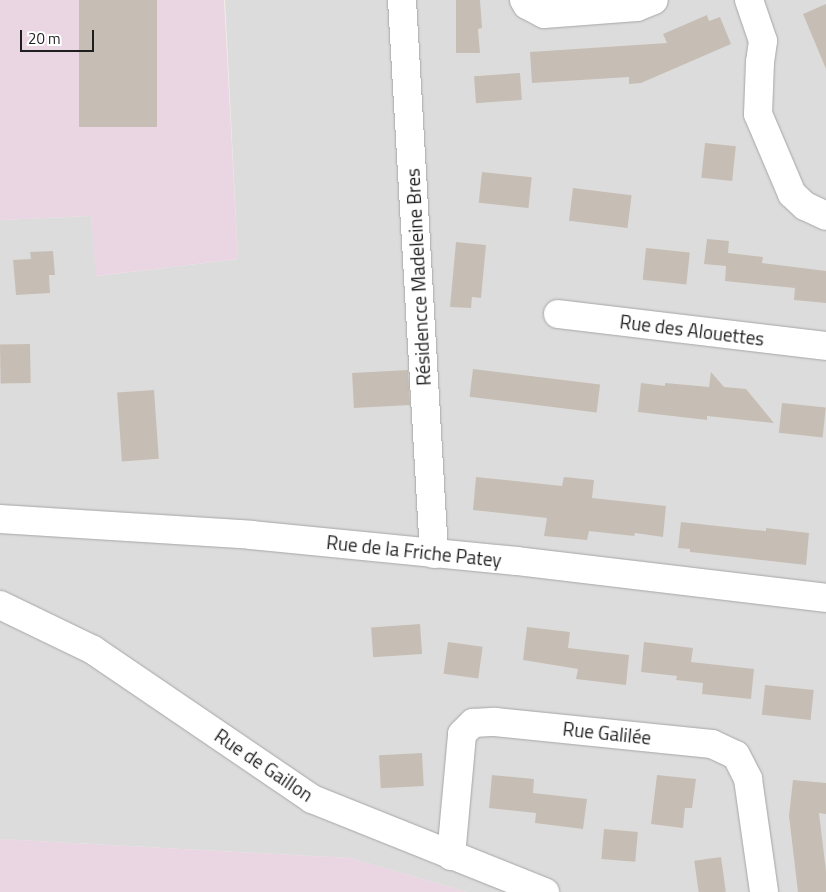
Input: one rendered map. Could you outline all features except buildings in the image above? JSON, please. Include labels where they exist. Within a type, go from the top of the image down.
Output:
[{"type":"street","name":"Résidencce Madeleine Bres","points":[[402,0],[434,554]]},
{"type":"street","points":[[524,0],[527,6],[544,14],[637,6],[654,0]]},
{"type":"street","points":[[749,0],[762,41],[758,114],[792,194],[806,206],[826,216]]},
{"type":"street","name":"Rue des Alouettes","points":[[558,314],[826,346]]},
{"type":"street","name":"Rue de la Friche Patey","points":[[0,519],[251,535],[517,561],[826,598]]},
{"type":"street","name":"Rue de Gaillon","points":[[0,604],[93,650],[312,799],[545,892]]},
{"type":"street","name":"Rue Galilée","points":[[451,856],[462,734],[473,723],[496,722],[712,744],[736,754],[748,779],[764,892]]},
{"type":"shaded area","points":[[0,0],[224,0],[238,259],[96,276],[91,216],[0,220]]},
{"type":"shaded area","points":[[225,0],[826,0],[826,892],[467,892],[350,858],[0,839],[0,220],[91,216],[97,276],[238,259]]},
{"type":"shaded area","points":[[0,839],[350,858],[467,892],[0,892]]}]
